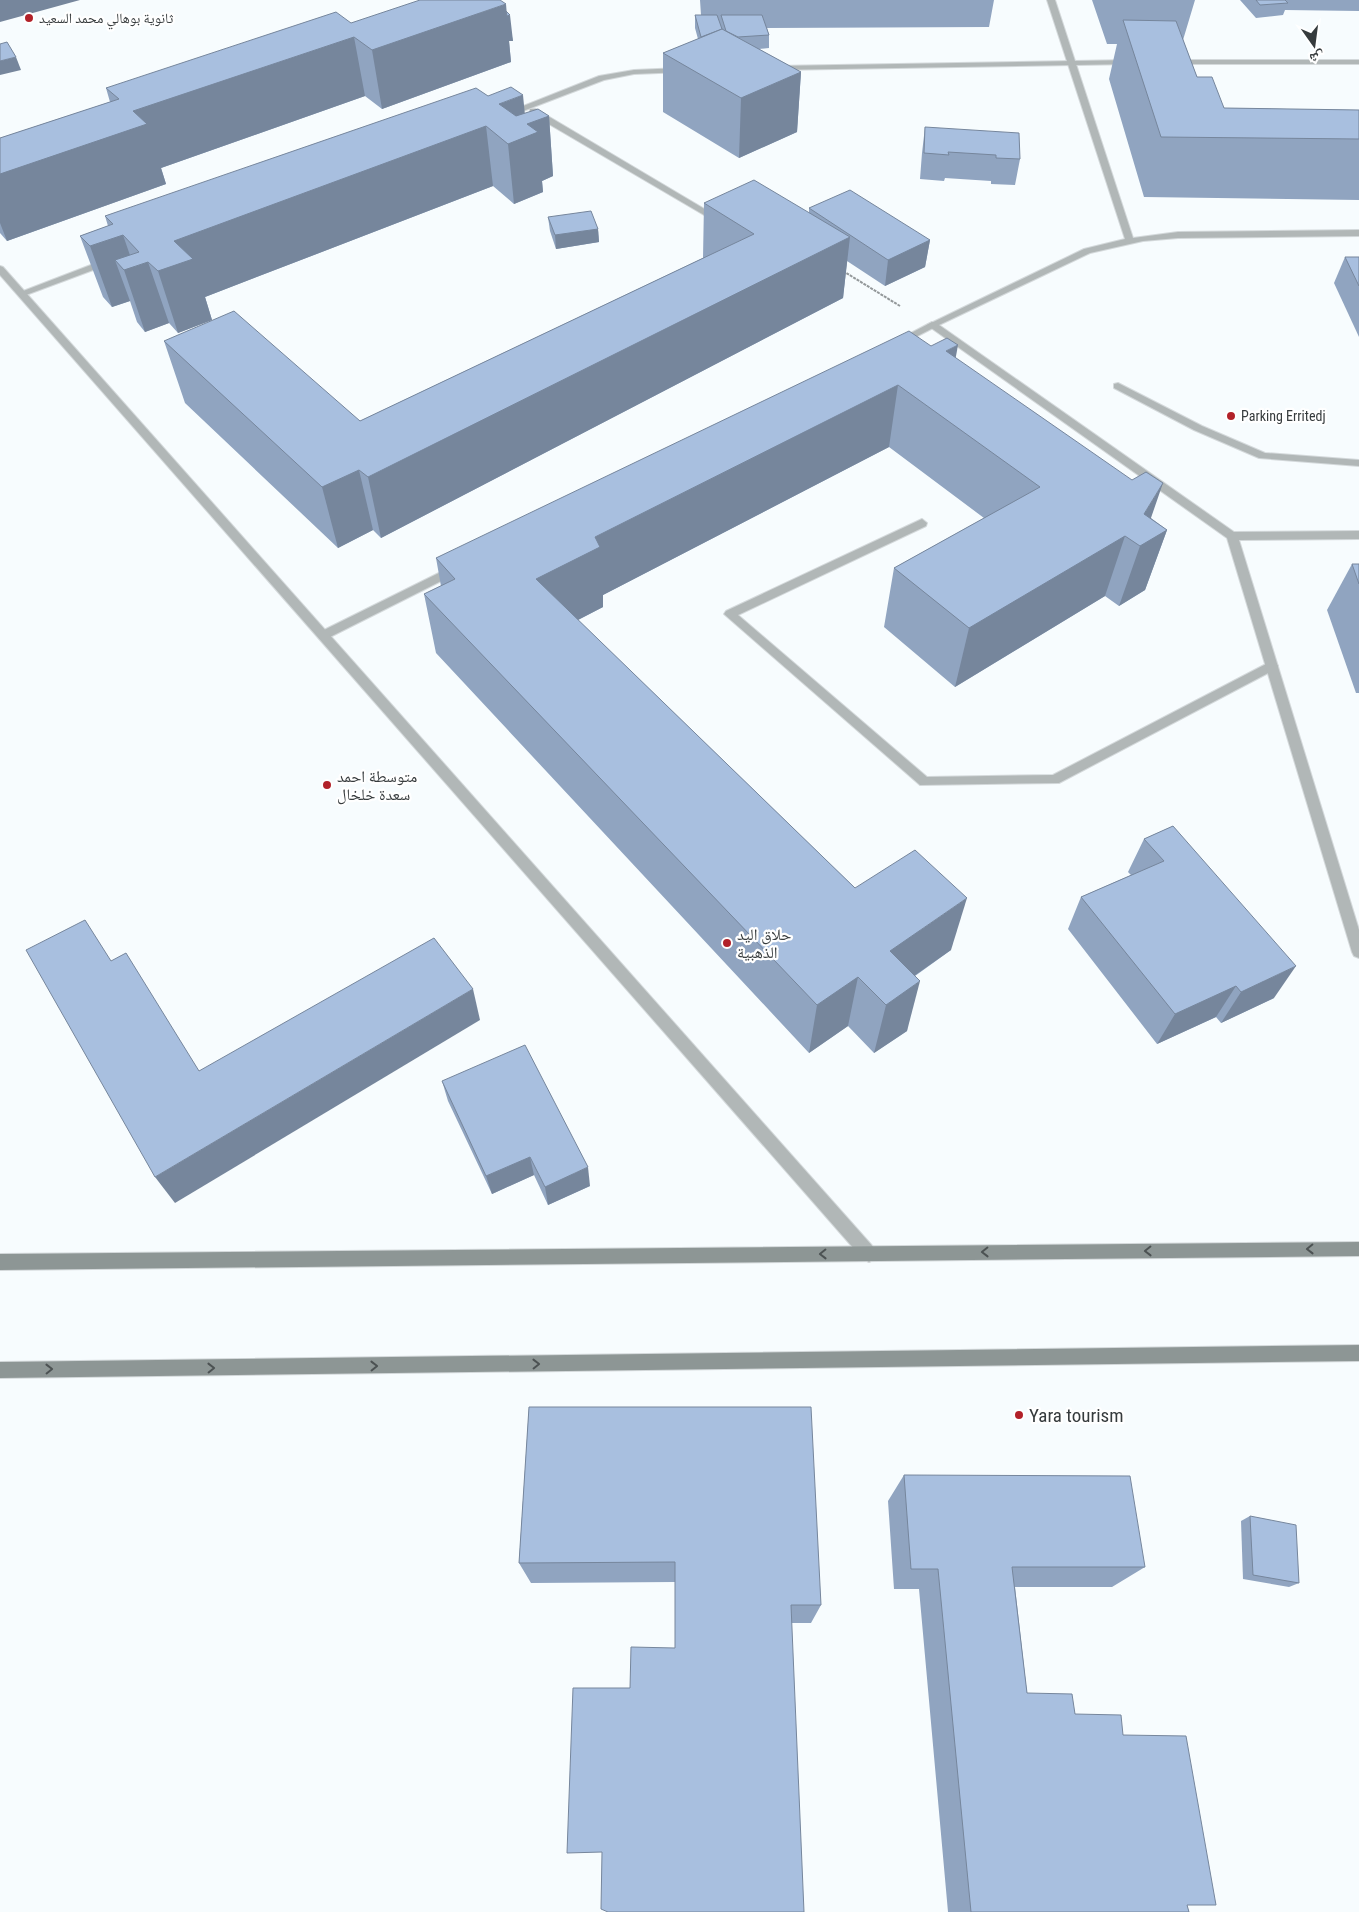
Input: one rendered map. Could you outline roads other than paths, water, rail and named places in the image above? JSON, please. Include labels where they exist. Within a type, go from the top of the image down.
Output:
[{"type":"main road","points":[[0,1262],[1359,1249]]},
{"type":"main road","points":[[0,1370],[1359,1353]]},
{"type":"street","points":[[1052,0],[1130,241]]},
{"type":"street","points":[[764,68],[1141,62]]},
{"type":"street","points":[[1161,62],[1359,62]]},
{"type":"street","points":[[498,117],[602,78],[634,72],[694,70]]},
{"type":"street","points":[[526,107],[722,222]]},
{"type":"street","points":[[888,348],[1088,251],[1130,241],[1178,235],[1359,233]]},
{"type":"street","points":[[22,293],[116,259]]},
{"type":"street","points":[[0,269],[869,1254]]},
{"type":"street","points":[[932,325],[1232,536],[1359,536]]},
{"type":"street","points":[[1118,386],[1198,428],[1263,456],[1359,463]]},
{"type":"street","points":[[922,523],[730,614],[924,782],[1055,780],[1272,666]]},
{"type":"street","points":[[1232,536],[1359,952]]},
{"type":"street","points":[[324,635],[465,564]]},
{"type":"place","name":"ثانوية بوهالي محمد السعيد","points":[[29,18]]},
{"type":"place","name":"Parking Erritedj","points":[[1231,416]]},
{"type":"place","name":"متوسطة احمد سعدة خلخال","points":[[327,785]]},
{"type":"place","name":"حلاق اليد الذهبية","points":[[727,943]]},
{"type":"place","name":"Yara tourism","points":[[1019,1415]]}]
